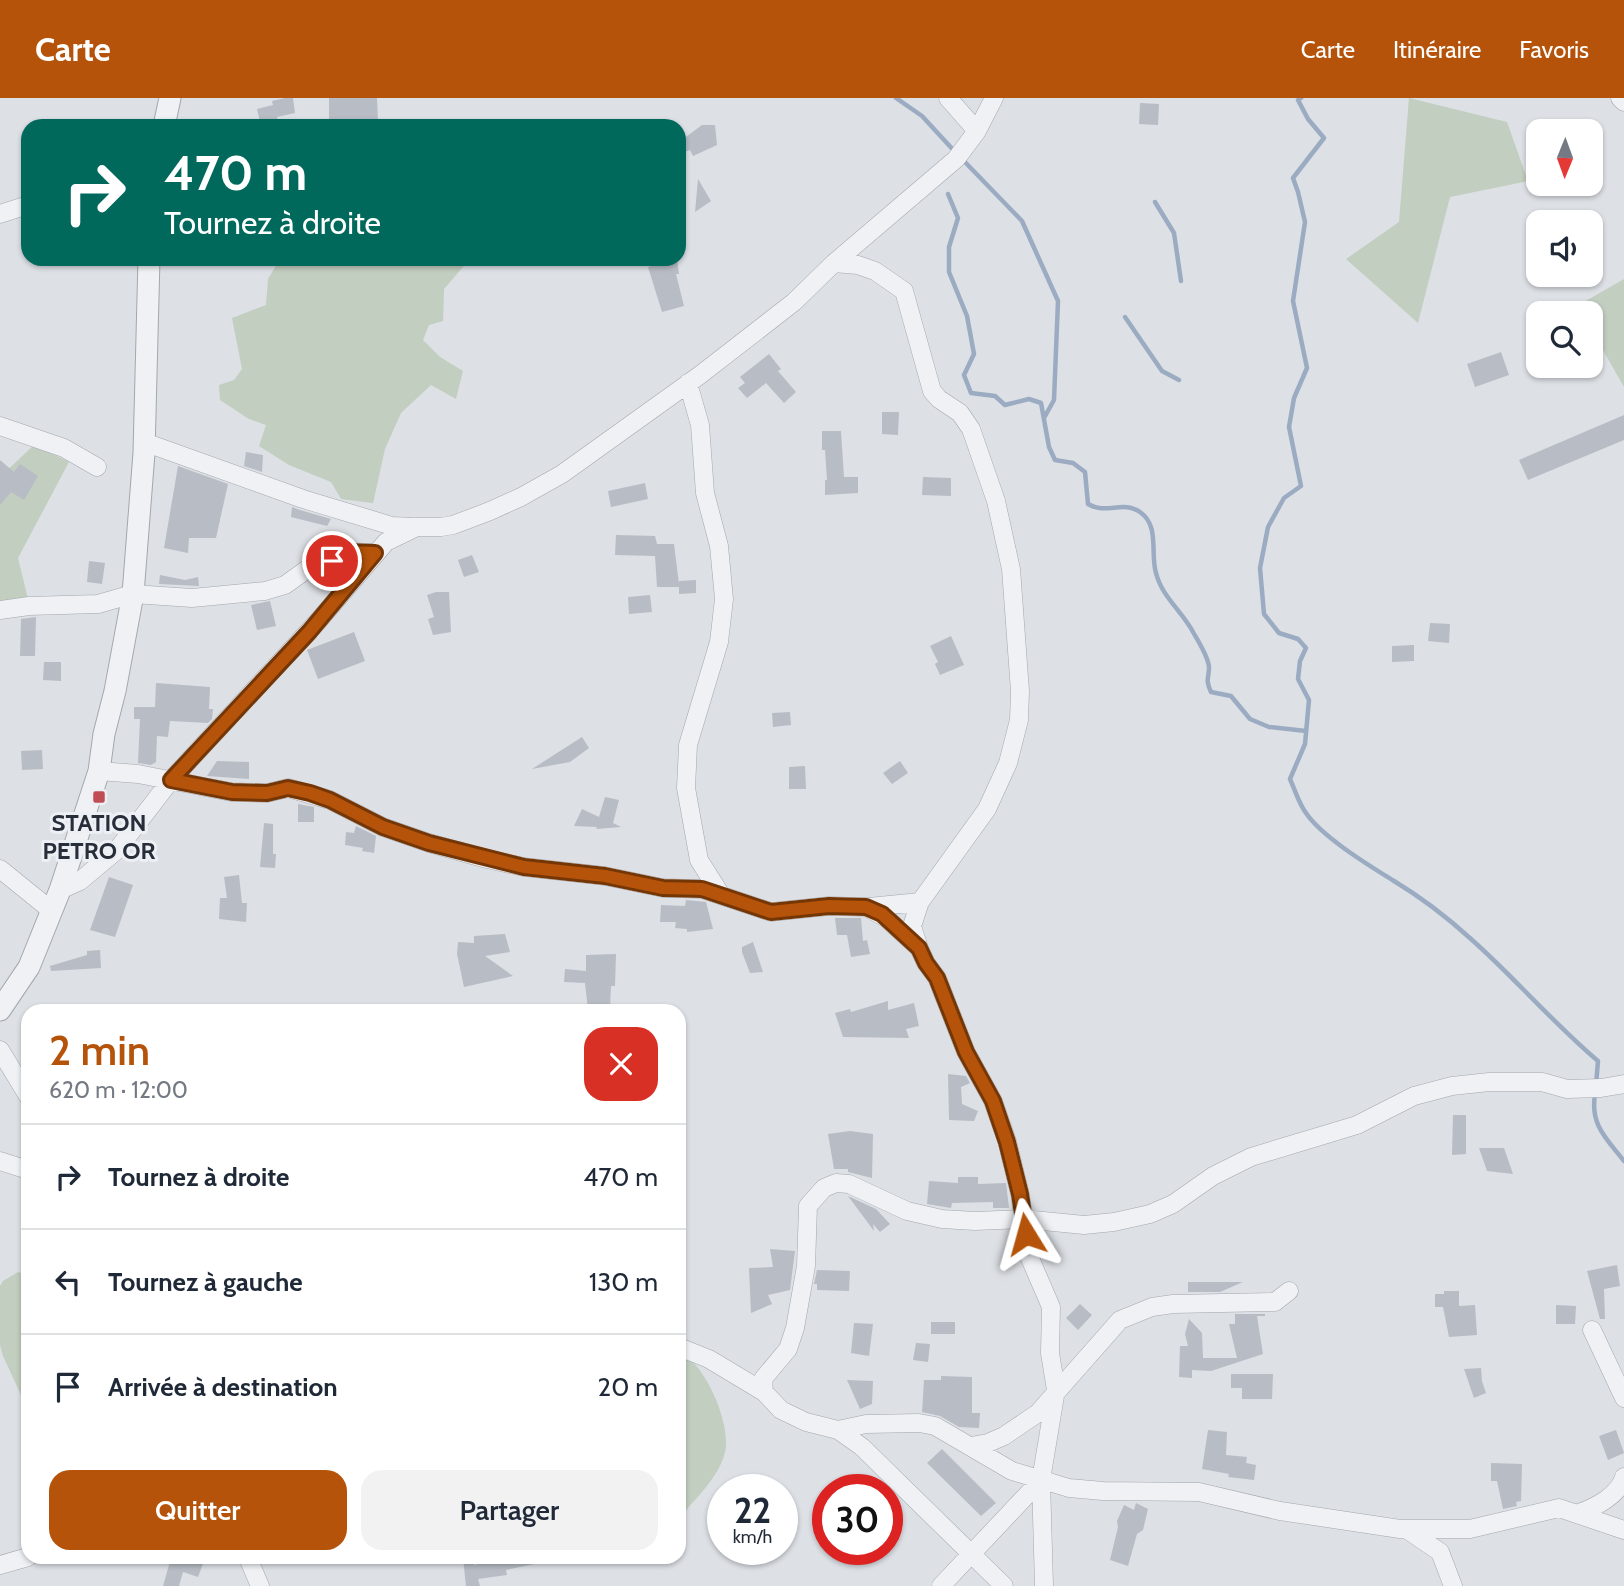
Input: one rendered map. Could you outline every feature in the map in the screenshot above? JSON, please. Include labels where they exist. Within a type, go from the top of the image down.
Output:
[{"type":"street","points":[[167,112],[185,98]]},
{"type":"street","points":[[948,98],[977,131]]},
{"type":"street","points":[[144,442],[303,499],[392,526],[447,526],[490,512],[562,474],[589,456],[794,302],[834,263],[956,159],[977,131],[994,98]]},
{"type":"street","points":[[0,214],[21,207]]},
{"type":"street","points":[[834,263],[858,265],[875,271],[904,291],[932,391],[939,400],[960,413],[971,429],[996,501],[1011,569],[1020,691],[1019,720],[1008,763],[987,809],[920,902],[912,926],[926,963],[937,978],[966,1052],[993,1101],[1020,1194],[1029,1256],[1051,1307],[1050,1353],[1056,1391],[1041,1480],[1044,1586]]},
{"type":"street","points":[[0,1010],[29,967],[60,890],[99,771],[133,594],[144,442],[149,266]]},
{"type":"street","points":[[688,383],[700,425],[705,493],[719,546],[724,599],[719,642],[688,745],[686,788],[699,859],[721,895]]},
{"type":"street","points":[[0,426],[64,448],[97,467]]},
{"type":"street","points":[[60,890],[80,881],[117,850],[171,780],[319,620],[375,553],[386,542],[417,527]]},
{"type":"street","points":[[0,610],[29,606],[98,604],[133,594],[192,598],[265,591],[285,585],[313,565],[332,561],[346,552],[375,553]]},
{"type":"street","points":[[99,771],[171,780],[232,792],[267,793],[288,788],[330,800],[383,827],[486,859],[524,867],[605,876],[663,888],[702,889],[771,912],[829,906],[866,907],[920,902]]},
{"type":"street","points":[[0,869],[52,911]]},
{"type":"street","points":[[866,907],[887,918],[919,948]]},
{"type":"street","points":[[0,1050],[21,1084]]},
{"type":"street","points":[[764,1392],[763,1379],[788,1349],[795,1328],[806,1266],[808,1206],[824,1188],[836,1183],[849,1184],[907,1211],[942,1219],[1023,1219],[1084,1225],[1120,1221],[1150,1214],[1173,1204],[1213,1176],[1251,1157],[1357,1125],[1414,1096],[1452,1086],[1499,1082],[1542,1082],[1567,1089],[1624,1084]]},
{"type":"street","points":[[0,1161],[21,1168]]},
{"type":"street","points":[[971,1446],[1004,1436],[1038,1413],[1120,1320],[1135,1313],[1173,1304],[1275,1302],[1289,1291]]},
{"type":"street","points":[[1592,1331],[1624,1398]]},
{"type":"street","points":[[686,1350],[709,1359],[764,1392],[781,1410],[806,1422],[838,1430],[851,1437],[1004,1586]]},
{"type":"street","points":[[838,1430],[866,1424],[919,1423],[935,1426],[1012,1471],[1069,1488],[1199,1492],[1280,1511],[1369,1526],[1406,1529],[1470,1530],[1559,1508],[1624,1530]]},
{"type":"street","points":[[1579,1513],[1594,1508],[1622,1485],[1624,1477]]},
{"type":"street","points":[[941,1586],[1041,1480]]},
{"type":"street","points":[[1406,1529],[1440,1552],[1453,1586]]},
{"type":"street","points":[[0,1565],[21,1559]]},
{"type":"street","points":[[251,1564],[260,1586]]},
{"type":"green space","points":[[1409,98],[1507,122],[1526,181],[1450,197],[1418,323],[1346,259],[1399,222]]},
{"type":"green space","points":[[276,266],[464,266],[444,289],[443,321],[429,325],[423,340],[440,357],[463,371],[456,399],[431,385],[401,413],[385,449],[373,503],[341,499],[331,482],[289,465],[259,446],[266,425],[249,419],[220,400],[219,385],[234,380],[242,369],[232,318],[266,305],[268,279]]},
{"type":"green space","points":[[1624,279],[1624,387],[1603,350],[1603,301],[1586,301]]},
{"type":"green space","points":[[34,445],[69,462],[18,558],[28,599],[0,603],[0,477]]},
{"type":"green space","points":[[21,1273],[21,1395],[0,1345],[0,1286],[3,1281]]},
{"type":"green space","points":[[686,1356],[707,1381],[724,1427],[725,1452],[715,1474],[707,1474],[707,1486],[686,1511]]},
{"type":"building","points":[[293,98],[295,113],[277,119],[259,119],[257,109],[273,105],[272,101]]},
{"type":"building","points":[[329,98],[377,98],[378,119],[329,119]]},
{"type":"building","points":[[1140,103],[1159,104],[1158,125],[1139,124]]},
{"type":"building","points":[[702,125],[715,125],[717,145],[693,156],[690,150],[686,151],[686,137]]},
{"type":"building","points":[[698,179],[711,201],[695,212]]},
{"type":"building","points":[[678,266],[679,274],[676,274],[684,306],[662,312],[648,267]]},
{"type":"building","points":[[1501,352],[1509,375],[1475,387],[1467,364]]},
{"type":"building","points":[[769,354],[781,369],[778,371],[796,392],[784,403],[766,383],[747,398],[738,388],[745,383],[740,377]]},
{"type":"building","points":[[882,412],[899,412],[898,435],[882,434]]},
{"type":"building","points":[[1624,415],[1624,440],[1528,480],[1519,460]]},
{"type":"building","points":[[822,431],[841,431],[844,477],[858,477],[858,493],[825,495],[827,480]]},
{"type":"building","points":[[246,452],[263,455],[262,472],[244,466]]},
{"type":"building","points":[[0,460],[14,472],[20,464],[38,476],[24,500],[11,492],[0,505]]},
{"type":"building","points":[[178,466],[228,484],[216,538],[189,538],[188,553],[164,548]]},
{"type":"building","points":[[923,477],[951,478],[951,496],[922,495]]},
{"type":"building","points":[[645,483],[648,499],[611,507],[608,491]]},
{"type":"building","points":[[292,507],[331,519],[327,526],[291,517]]},
{"type":"building","points":[[616,535],[655,536],[657,544],[674,544],[679,584],[679,581],[696,580],[696,593],[679,594],[679,587],[657,587],[655,556],[615,555]]},
{"type":"building","points":[[472,555],[479,572],[464,577],[458,560]]},
{"type":"building","points":[[89,561],[105,563],[102,584],[87,582]]},
{"type":"building","points":[[160,575],[185,580],[198,577],[199,586],[159,584]]},
{"type":"building","points":[[449,592],[451,632],[433,635],[428,619],[434,617],[427,595]]},
{"type":"building","points":[[650,595],[652,612],[629,614],[628,597]]},
{"type":"building","points":[[270,601],[276,626],[257,630],[251,605]]},
{"type":"building","points":[[36,617],[35,656],[20,656],[21,619]]},
{"type":"building","points":[[1430,623],[1450,624],[1449,643],[1428,641]]},
{"type":"building","points":[[354,632],[365,661],[318,679],[307,650]]},
{"type":"building","points":[[951,636],[964,665],[940,675],[935,664],[938,662],[930,646]]},
{"type":"building","points":[[1414,645],[1414,661],[1392,662],[1392,646]]},
{"type":"building","points":[[44,662],[61,662],[61,681],[43,680]]},
{"type":"building","points":[[156,683],[210,687],[209,709],[213,709],[212,719],[208,723],[170,721],[168,737],[157,736],[156,762],[151,765],[138,763],[140,719],[134,719],[134,707],[155,707]]},
{"type":"building","points":[[790,712],[791,725],[773,727],[772,713]]},
{"type":"building","points":[[582,737],[589,748],[570,762],[532,769]]},
{"type":"building","points":[[42,750],[43,769],[22,770],[21,751]]},
{"type":"building","points":[[217,761],[249,762],[249,779],[207,776]]},
{"type":"building","points":[[900,761],[908,773],[892,784],[883,773]]},
{"type":"building","points":[[805,766],[806,789],[789,789],[789,767]]},
{"type":"building","points":[[605,797],[619,800],[613,823],[621,827],[596,829],[597,827],[574,826],[582,809],[599,817]]},
{"type":"building","points":[[298,804],[314,807],[314,822],[298,822]]},
{"type":"building","points":[[264,823],[273,824],[275,868],[260,867]]},
{"type":"building","points":[[356,826],[376,836],[374,853],[345,845],[346,832],[354,833]]},
{"type":"building","points":[[239,875],[242,903],[247,903],[246,922],[219,919],[220,898],[227,898],[224,877]]},
{"type":"building","points":[[109,877],[133,885],[115,937],[90,930]]},
{"type":"building","points":[[686,900],[706,902],[713,929],[687,932],[687,929],[675,928],[676,922],[660,922],[661,905],[685,906]]},
{"type":"building","points":[[835,918],[861,918],[863,941],[867,940],[870,954],[851,957],[847,935],[837,935]]},
{"type":"building","points":[[505,934],[510,952],[485,956],[513,976],[464,987],[457,954],[458,942],[474,943],[474,936]]},
{"type":"building","points":[[753,942],[763,972],[750,973],[742,952],[742,947]]},
{"type":"building","points":[[100,950],[101,968],[51,971],[50,966],[87,955],[87,951]]},
{"type":"building","points":[[616,954],[615,986],[611,986],[610,1004],[587,1004],[585,983],[564,982],[565,969],[586,971],[586,955]]},
{"type":"building","points":[[888,1001],[888,1010],[914,1003],[919,1026],[906,1029],[909,1038],[843,1037],[835,1013],[850,1009],[851,1012]]},
{"type":"building","points":[[948,1074],[966,1076],[970,1083],[961,1087],[962,1104],[978,1111],[974,1121],[949,1120]]},
{"type":"building","points":[[1453,1115],[1466,1115],[1466,1154],[1452,1155]]},
{"type":"building","points":[[850,1131],[873,1134],[872,1178],[848,1172],[848,1169],[834,1169],[828,1134]]},
{"type":"building","points":[[1479,1148],[1504,1148],[1513,1174],[1487,1171]]},
{"type":"building","points":[[958,1177],[978,1177],[978,1184],[1006,1183],[1009,1208],[993,1208],[993,1202],[952,1203],[951,1208],[927,1204],[929,1181],[958,1183]]},
{"type":"building","points":[[848,1196],[876,1209],[890,1224],[880,1232],[873,1224],[874,1231]]},
{"type":"building","points":[[770,1249],[795,1251],[790,1290],[768,1295],[772,1304],[751,1313],[749,1268],[773,1267]]},
{"type":"building","points":[[1617,1265],[1620,1286],[1604,1289],[1605,1319],[1600,1319],[1587,1271]]},
{"type":"building","points":[[817,1270],[850,1271],[849,1291],[817,1290],[817,1284],[814,1284]]},
{"type":"building","points":[[1188,1282],[1243,1282],[1220,1292],[1188,1292]]},
{"type":"building","points":[[1444,1291],[1459,1291],[1459,1306],[1475,1305],[1477,1335],[1449,1337],[1443,1307],[1435,1307],[1435,1294],[1444,1294]]},
{"type":"building","points":[[1080,1304],[1092,1315],[1078,1330],[1066,1318]]},
{"type":"building","points":[[1556,1305],[1576,1306],[1575,1324],[1556,1324]]},
{"type":"building","points":[[1235,1314],[1265,1314],[1257,1316],[1263,1354],[1211,1371],[1192,1370],[1192,1378],[1179,1377],[1180,1346],[1188,1346],[1185,1334],[1189,1319],[1202,1333],[1203,1358],[1237,1358],[1229,1324],[1235,1324]]},
{"type":"building","points":[[931,1322],[955,1322],[955,1334],[931,1334]]},
{"type":"building","points":[[854,1323],[873,1324],[869,1356],[851,1353]]},
{"type":"building","points":[[916,1343],[930,1344],[928,1362],[913,1360]]},
{"type":"building","points":[[1481,1368],[1486,1393],[1474,1398],[1464,1369]]},
{"type":"building","points":[[1231,1374],[1273,1374],[1272,1399],[1242,1399],[1242,1388],[1231,1388]]},
{"type":"building","points":[[941,1376],[972,1377],[972,1413],[980,1413],[979,1428],[959,1427],[940,1416],[922,1412],[924,1380],[941,1380]]},
{"type":"building","points":[[847,1380],[873,1381],[872,1404],[860,1409]]},
{"type":"building","points":[[1208,1430],[1227,1432],[1226,1455],[1247,1457],[1246,1463],[1256,1465],[1254,1480],[1228,1477],[1229,1474],[1202,1469]]},
{"type":"building","points":[[1616,1430],[1624,1453],[1608,1460],[1599,1436]]},
{"type":"building","points":[[942,1449],[996,1503],[981,1516],[927,1463]]},
{"type":"building","points":[[1491,1463],[1522,1464],[1521,1501],[1516,1502],[1517,1506],[1503,1509],[1497,1481],[1491,1481]]},
{"type":"building","points":[[1136,1503],[1148,1509],[1143,1530],[1137,1534],[1128,1566],[1110,1560],[1117,1521],[1124,1505],[1134,1510]]},
{"type":"building","points":[[169,1564],[203,1564],[198,1577],[183,1572],[179,1586],[163,1586]]},
{"type":"building","points":[[464,1564],[534,1564],[506,1570],[507,1575],[478,1579],[480,1586],[466,1586]]},
{"type":"waterway","points":[[896,98],[922,116],[957,154]]},
{"type":"waterway","points":[[1301,98],[1298,100],[1308,119],[1324,138],[1293,178],[1305,222],[1293,301],[1307,368],[1294,398],[1289,427],[1301,486],[1284,498],[1268,527],[1260,568],[1264,614],[1279,633],[1298,639],[1306,648],[1300,661],[1298,679],[1309,700],[1305,744],[1290,779],[1299,801],[1323,832],[1453,924],[1598,1061],[1596,1085]]},
{"type":"waterway","points":[[963,160],[1022,221],[1058,301],[1054,400],[1044,418]]},
{"type":"waterway","points":[[948,194],[958,218],[949,247],[949,272],[967,316],[974,354],[964,375],[971,393],[995,396],[1005,405],[1029,399],[1041,403],[1049,447],[1055,460],[1073,463],[1085,472],[1088,504],[1101,508],[1127,507],[1140,512],[1146,518],[1152,532],[1154,565],[1159,582],[1205,653],[1211,692],[1231,696],[1250,719],[1269,727],[1306,731]]},
{"type":"waterway","points":[[1155,202],[1174,233],[1181,281]]},
{"type":"waterway","points":[[1125,317],[1162,371],[1179,380]]},
{"type":"waterway","points":[[1595,1094],[1597,1123],[1624,1161]]},
{"type":"place","name":"STATION PETRO OR","points":[[99,797]]},
{"type":"route","points":[[332,561],[346,552],[375,553],[309,632],[171,780],[232,792],[267,793],[288,788],[310,793],[383,827],[429,843],[524,867],[605,876],[679,890],[702,889],[778,913],[829,906],[866,907],[882,914],[919,948],[937,978],[966,1052],[993,1101],[1020,1194],[1026,1234]]}]
